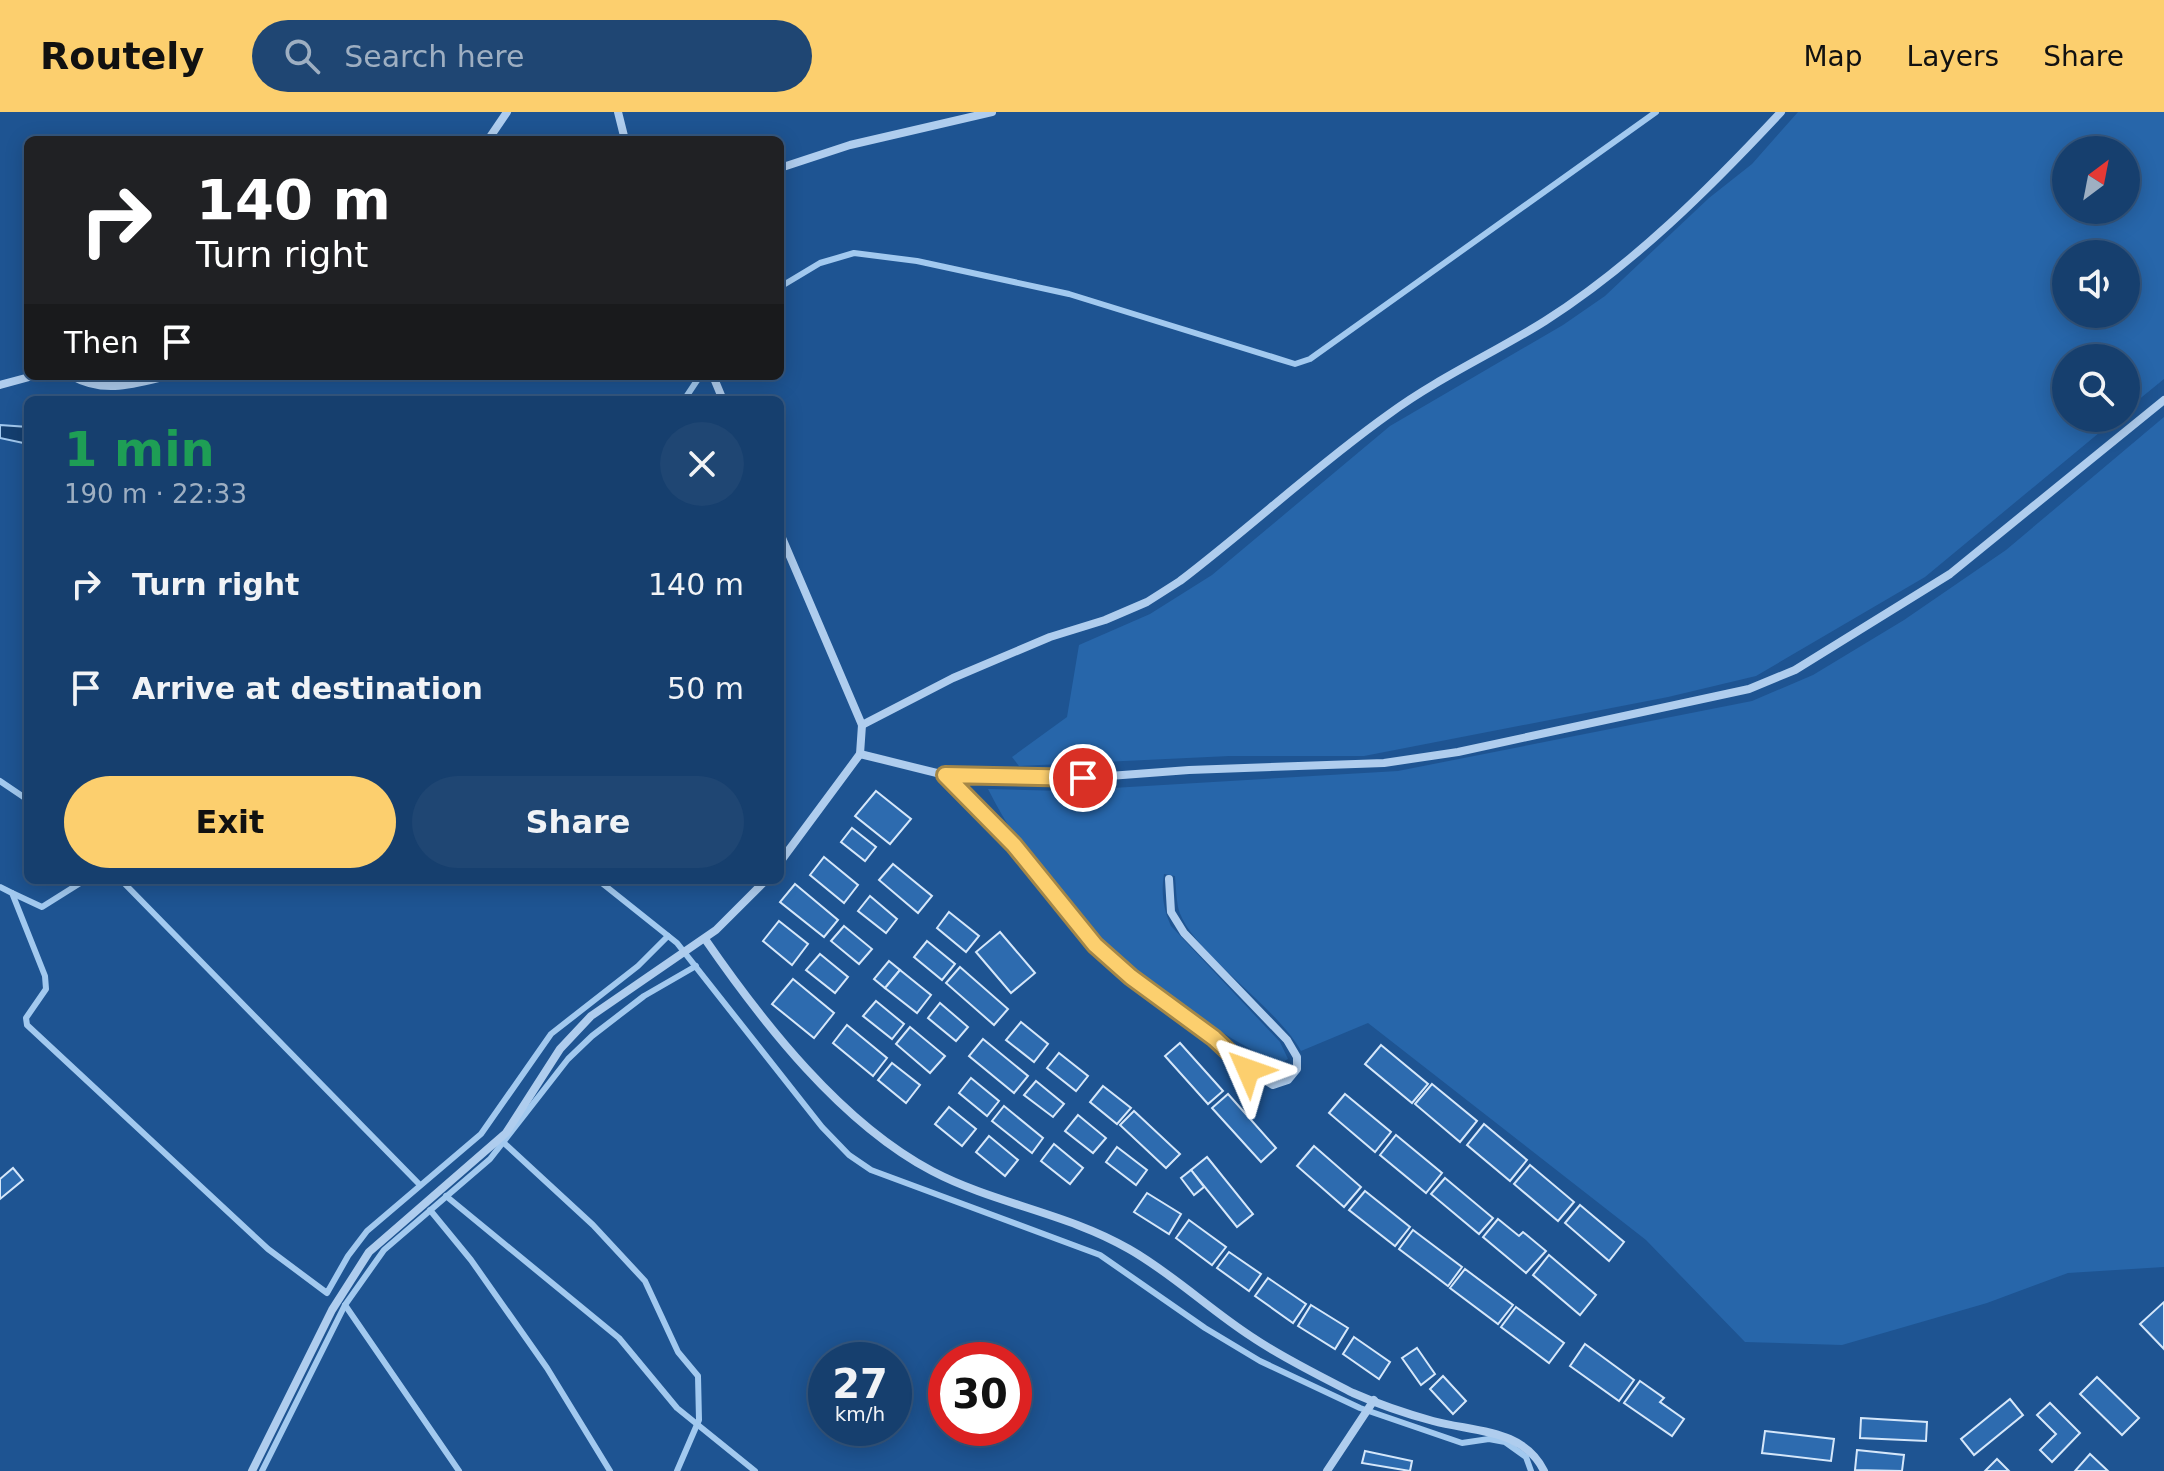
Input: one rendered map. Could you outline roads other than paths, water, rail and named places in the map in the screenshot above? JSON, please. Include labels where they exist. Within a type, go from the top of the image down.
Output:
[{"type":"street","points":[[491,136],[507,112]]},
{"type":"street","points":[[618,112],[624,136]]},
{"type":"street","points":[[784,167],[850,145],[992,112]]},
{"type":"street","points":[[862,725],[953,678],[1050,637],[1105,620],[1147,602],[1180,581],[1387,415],[1463,366],[1544,322],[1617,269],[1737,159],[1781,112]]},
{"type":"street","points":[[0,385],[24,378]]},
{"type":"street","points":[[80,380],[94,387],[108,387],[146,380]]},
{"type":"street","points":[[860,754],[945,775],[1056,780],[1189,770],[1384,763],[1458,752],[1765,685],[1897,610],[1950,574],[2164,400]]},
{"type":"street","points":[[784,542],[862,725],[860,754],[784,857]]},
{"type":"street","points":[[945,775],[1014,845],[1095,945],[1131,977],[1214,1038],[1263,1081],[1273,1085],[1288,1080],[1297,1069],[1297,1057],[1287,1040],[1184,933],[1171,912],[1169,879]]},
{"type":"street","points":[[252,1471],[332,1310],[369,1252],[506,1133],[573,1033],[705,939],[753,897],[763,884]]},
{"type":"street","points":[[705,939],[742,993],[798,1057],[866,1126],[932,1171],[1003,1200],[1069,1220],[1130,1249],[1254,1338],[1373,1402],[1434,1421],[1485,1430],[1524,1445],[1544,1471]]},
{"type":"street","points":[[1327,1471],[1373,1402]]},
{"type":"waterway","points":[[784,285],[820,263],[854,253],[917,261],[1069,294],[1295,364],[1310,359],[1656,112]]},
{"type":"waterway","points":[[687,396],[697,380]]},
{"type":"waterway","points":[[0,781],[24,797]]},
{"type":"waterway","points":[[12,893],[42,907],[79,884]]},
{"type":"waterway","points":[[125,884],[420,1185]]},
{"type":"waterway","points":[[603,884],[677,943],[822,1127],[849,1155],[871,1170],[1100,1255],[1205,1328],[1260,1361],[1360,1408],[1462,1443],[1489,1439],[1505,1442],[1526,1457],[1531,1471]]},
{"type":"waterway","points":[[0,887],[12,893],[45,976],[46,989],[26,1018],[27,1025],[268,1249],[327,1293],[348,1256],[367,1231],[481,1134],[551,1034],[638,966],[668,936]]},
{"type":"waterway","points":[[262,1471],[345,1305],[384,1250],[490,1159],[568,1059],[592,1036],[644,996],[696,966]]},
{"type":"waterway","points":[[504,1143],[593,1225],[645,1281],[678,1352],[698,1376],[699,1420],[677,1471]]},
{"type":"waterway","points":[[446,1196],[619,1338],[677,1408],[755,1471]]},
{"type":"waterway","points":[[430,1210],[471,1260],[547,1368],[610,1471]]},
{"type":"waterway","points":[[345,1305],[459,1471]]}]
